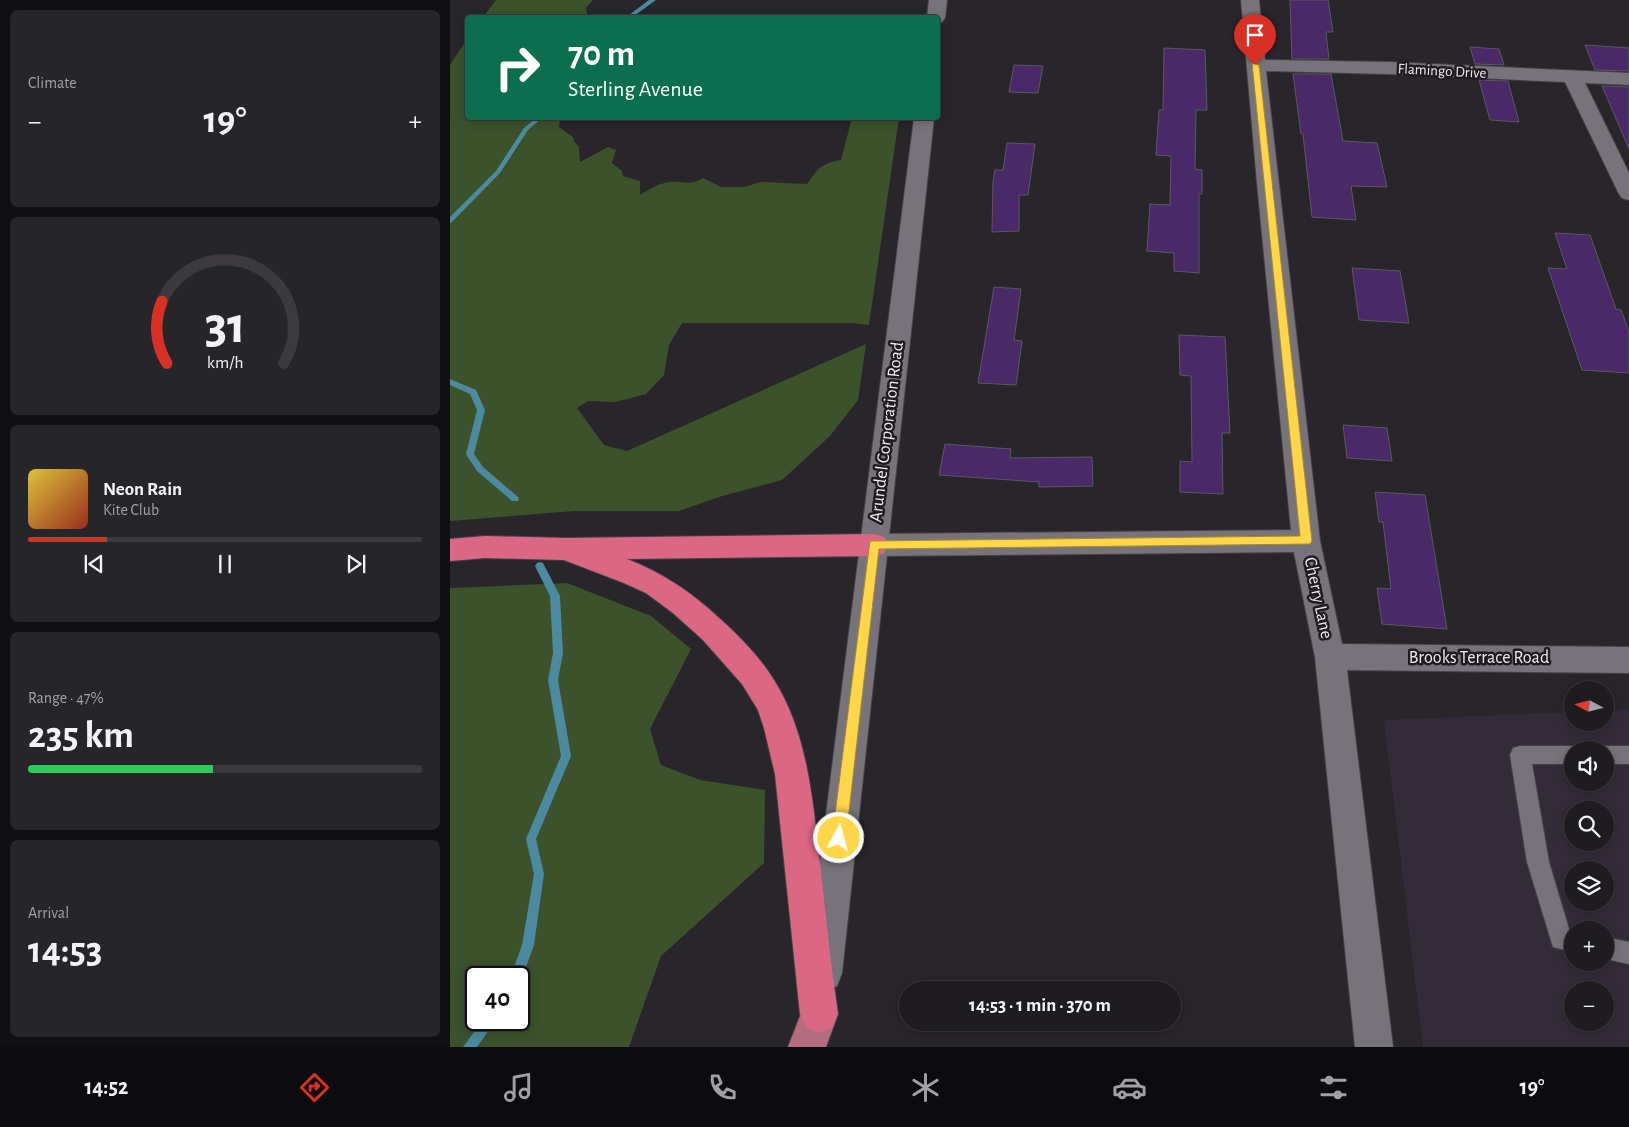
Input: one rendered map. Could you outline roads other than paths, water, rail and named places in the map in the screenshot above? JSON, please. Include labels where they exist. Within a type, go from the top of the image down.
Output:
[{"type":"highway","points":[[450,550],[485,547],[565,549],[874,545]]},
{"type":"highway","points":[[565,549],[614,566],[657,586],[692,612],[728,646],[762,688],[781,732],[795,796],[816,1036]]},
{"type":"street","points":[[936,15],[938,0]]},
{"type":"street","name":"Cherry Lane","points":[[1250,0],[1255,65],[1306,541],[1330,657],[1374,1047]]},
{"type":"street","name":"Flamingo Drive","points":[[1255,65],[1389,68],[1573,78],[1629,79]]},
{"type":"street","points":[[1573,78],[1629,194]]},
{"type":"street","name":"Arundel Corporation Road","points":[[816,1036],[924,120]]},
{"type":"street","points":[[874,545],[1306,541]]},
{"type":"street","name":"Brooks Terrace Road","points":[[1330,657],[1629,660]]},
{"type":"lane","points":[[1614,754],[1629,754]]},
{"type":"lane","points":[[1564,755],[1520,755],[1538,862],[1561,938],[1564,939]]},
{"type":"lane","points":[[1614,950],[1629,953]]},
{"type":"waterway","points":[[631,15],[653,0]]},
{"type":"waterway","points":[[450,221],[498,172],[526,129],[537,120]]},
{"type":"waterway","points":[[450,382],[473,392],[481,410],[470,454],[480,469],[515,499]]},
{"type":"waterway","points":[[520,966],[528,945],[539,874],[531,839],[566,756],[553,680],[558,653],[555,596],[540,566]]},
{"type":"waterway","points":[[469,1047],[481,1031]]}]
